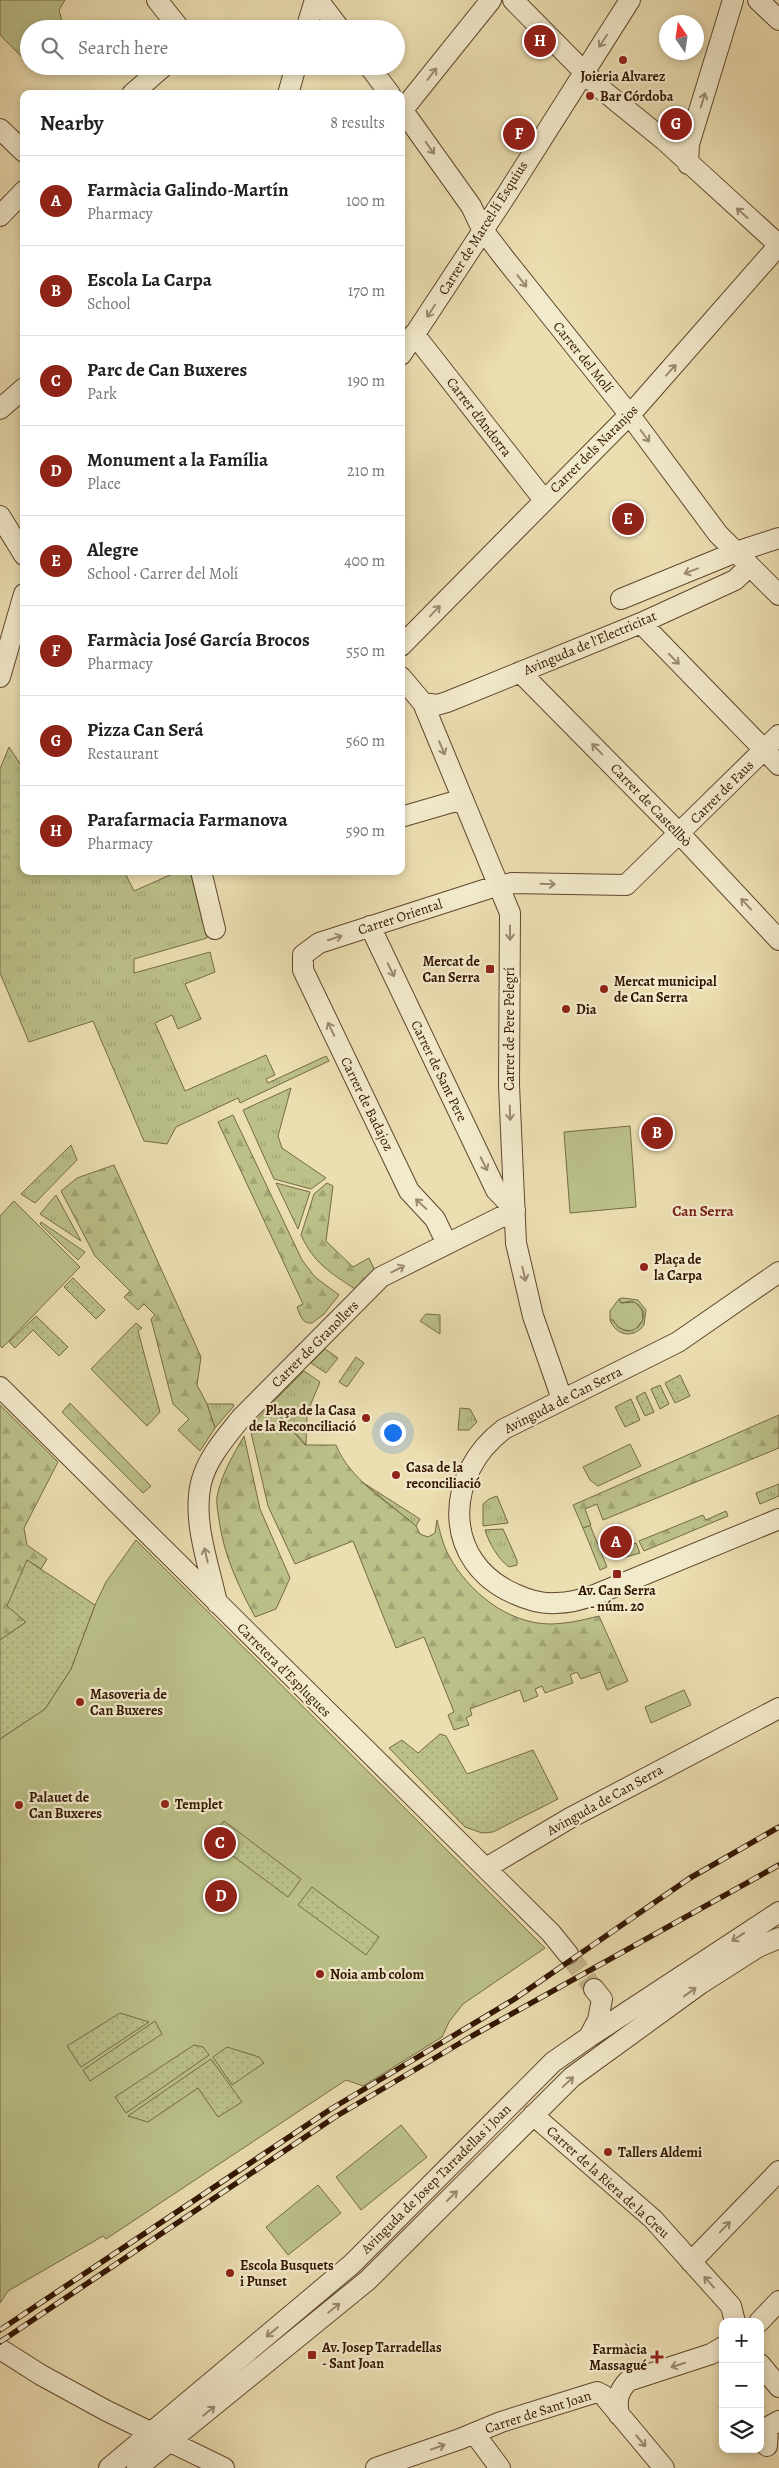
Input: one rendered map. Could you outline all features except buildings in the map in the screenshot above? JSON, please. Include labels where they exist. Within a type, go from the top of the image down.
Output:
[{"type":"street","points":[[157,0],[173,20]]},
{"type":"street","points":[[309,20],[316,0]]},
{"type":"street","points":[[316,0],[333,20]]},
{"type":"street","points":[[405,106],[491,0]]},
{"type":"street","points":[[513,0],[600,88],[664,140],[688,164],[779,245]]},
{"type":"street","name":"Carrer de Marcel·lí Esquius","points":[[405,348],[630,0]]},
{"type":"street","points":[[688,164],[689,144],[733,0]]},
{"type":"street","points":[[758,0],[779,20]]},
{"type":"street","points":[[137,90],[154,75]]},
{"type":"street","points":[[289,90],[293,75]]},
{"type":"street","points":[[376,75],[387,90]]},
{"type":"street","name":"Carrer del Molí","points":[[405,114],[471,206],[482,229],[629,414],[718,534],[779,595]]},
{"type":"street","points":[[0,130],[20,148]]},
{"type":"street","points":[[0,216],[20,195]]},
{"type":"street","name":"Carrer dels Naranjos","points":[[405,642],[629,414],[760,269],[779,245]]},
{"type":"street","name":"Carrer d'Andorra","points":[[414,334],[544,500]]},
{"type":"street","points":[[0,409],[20,392]]},
{"type":"street","points":[[0,516],[20,548]]},
{"type":"street","name":"Avinguda de l'Electricitat","points":[[621,599],[736,552],[779,538]]},
{"type":"street","name":"Avinguda de l'Electricitat","points":[[413,698],[437,705],[447,702],[641,623],[735,580],[750,566]]},
{"type":"street","points":[[0,677],[20,608]]},
{"type":"street","points":[[641,623],[779,765]]},
{"type":"street","name":"Carrer de Castellbò","points":[[520,672],[680,834],[779,940]]},
{"type":"street","name":"Carrer de Pere Pelegrí","points":[[405,683],[463,799],[510,913],[509,1085],[516,1242],[533,1316],[562,1399]]},
{"type":"street","name":"Carrer de Faus","points":[[500,886],[512,883],[622,886],[632,881],[779,736]]},
{"type":"street","points":[[405,816],[463,799]]},
{"type":"street","points":[[207,875],[215,929]]},
{"type":"street","name":"Carrer Oriental","points":[[303,955],[319,943],[500,886]]},
{"type":"street","name":"Carrer de Sant Pere","points":[[370,926],[496,1190],[515,1210]]},
{"type":"street","name":"Carrer de Badajoz","points":[[303,955],[303,970],[409,1191],[435,1219],[447,1244]]},
{"type":"street","name":"Carrer de Granollers","points":[[217,1603],[199,1519],[201,1483],[204,1472],[224,1439],[241,1418],[381,1277],[515,1210]]},
{"type":"street","name":"Avinguda de Can Serra","points":[[779,1272],[678,1342],[504,1429],[478,1452],[466,1475],[459,1506],[462,1534],[466,1547],[482,1571],[508,1591],[545,1603],[580,1600],[779,1519]]},
{"type":"street","name":"Carretera d'Esplugues","points":[[0,1387],[486,1868],[551,1933],[568,1954]]},
{"type":"street","name":"Avinguda de Can Serra","points":[[486,1868],[570,1818],[779,1708]]},
{"type":"street","name":"Avinguda de Josep Tarradellas i Joan","points":[[109,2468],[352,2264],[553,2062],[779,1912]]},
{"type":"street","name":"Avinguda de Josep Tarradellas i Joan","points":[[137,2468],[368,2280],[572,2077],[650,2020],[758,1947],[779,1938]]},
{"type":"street","points":[[589,2037],[598,2020],[598,1994],[636,2006]]},
{"type":"street","name":"Carrer de la Riera de la Creu","points":[[534,2115],[653,2219],[731,2306],[734,2318]]},
{"type":"street","points":[[691,2262],[779,2171]]},
{"type":"street","points":[[763,2318],[779,2301]]},
{"type":"street","points":[[0,2349],[73,2393],[224,2468]]},
{"type":"street","points":[[664,2468],[619,2415],[616,2400],[628,2381],[711,2354],[719,2349]]},
{"type":"street","points":[[764,2369],[779,2387]]},
{"type":"street","name":"Carrer de Sant Joan","points":[[376,2468],[501,2422],[590,2393],[597,2392],[603,2395],[619,2415]]},
{"type":"street","points":[[766,2446],[768,2427],[779,2421]]},
{"type":"street","points":[[474,2433],[500,2468]]},
{"type":"green space","points":[[0,0],[65,0],[59,10],[62,20],[20,20],[20,55],[0,35]]},
{"type":"green space","points":[[9,747],[20,764],[20,875],[126,875],[134,891],[170,875],[191,875],[207,938],[134,959],[134,973],[210,952],[215,972],[185,984],[201,1019],[178,1029],[172,1015],[155,1023],[185,1091],[266,1055],[275,1075],[266,1079],[268,1083],[326,1056],[329,1061],[240,1103],[238,1098],[176,1127],[167,1144],[144,1141],[93,1021],[29,1042],[0,973],[0,769]]},
{"type":"green space","points":[[291,1088],[278,1136],[282,1148],[326,1178],[311,1189],[274,1179],[243,1110]]},
{"type":"green space","points":[[233,1115],[302,1260],[315,1277],[339,1295],[324,1314],[312,1323],[306,1322],[300,1316],[297,1307],[303,1304],[218,1122]]},
{"type":"green space","points":[[630,1126],[636,1207],[570,1213],[564,1132]]},
{"type":"green space","points":[[71,1145],[77,1160],[35,1203],[21,1194]]},
{"type":"green space","points":[[114,1165],[201,1357],[197,1385],[207,1404],[215,1428],[200,1451],[178,1430],[189,1419],[173,1404],[151,1319],[155,1315],[144,1304],[138,1310],[124,1297],[130,1291],[95,1256],[61,1191],[77,1178]]},
{"type":"green space","points":[[276,1183],[310,1192],[298,1229]]},
{"type":"green space","points":[[327,1183],[333,1186],[326,1241],[353,1267],[369,1258],[376,1273],[355,1289],[317,1260],[301,1235],[314,1194]]},
{"type":"green space","points":[[56,1195],[81,1241],[40,1214]]},
{"type":"green space","points":[[14,1201],[80,1267],[2,1348],[0,1345],[0,1216]]},
{"type":"green space","points":[[41,1222],[85,1252],[78,1260],[40,1224]]},
{"type":"green space","points":[[73,1278],[105,1310],[96,1319],[64,1287]]},
{"type":"green space","points":[[619,1299],[621,1303],[635,1302],[642,1310],[643,1320],[635,1330],[628,1331],[622,1329],[613,1320],[610,1320],[610,1311]]},
{"type":"green space","points":[[619,1299],[638,1300],[646,1310],[644,1325],[630,1334],[616,1330],[610,1320],[613,1320],[620,1328],[627,1331],[634,1330],[643,1319],[643,1312],[640,1306],[631,1301],[621,1303]]},
{"type":"green space","points":[[426,1314],[440,1315],[440,1334],[420,1321]]},
{"type":"green space","points":[[36,1316],[68,1347],[59,1356],[33,1330],[15,1348],[9,1342]]},
{"type":"green space","points":[[136,1323],[142,1328],[138,1331],[160,1412],[147,1426],[91,1369]]},
{"type":"green space","points":[[325,1349],[338,1358],[326,1373],[311,1363]]},
{"type":"green space","points":[[356,1357],[364,1363],[347,1387],[339,1382]]},
{"type":"green space","points":[[304,1371],[320,1382],[307,1413],[306,1445],[270,1405]]},
{"type":"green space","points":[[680,1375],[690,1396],[675,1403],[665,1383]]},
{"type":"green space","points":[[660,1385],[669,1404],[660,1409],[651,1389]]},
{"type":"green space","points":[[645,1392],[654,1412],[645,1416],[636,1397]]},
{"type":"green space","points":[[631,1399],[640,1420],[625,1427],[615,1407]]},
{"type":"green space","points":[[70,1403],[151,1486],[143,1493],[62,1412]]},
{"type":"green space","points":[[207,1404],[233,1404],[234,1406],[215,1428]]},
{"type":"green space","points":[[0,1405],[58,1462],[24,1528],[27,1545],[47,1559],[41,1569],[27,1560],[26,1622],[0,1640]]},
{"type":"green space","points":[[270,1405],[305,1445],[336,1445],[342,1458],[360,1480],[416,1526],[420,1534],[428,1537],[435,1533],[437,1520],[445,1547],[457,1569],[478,1593],[504,1612],[533,1622],[549,1624],[599,1616],[628,1681],[607,1690],[600,1672],[581,1679],[577,1672],[570,1675],[573,1683],[545,1693],[542,1686],[535,1689],[538,1696],[524,1702],[520,1690],[470,1709],[472,1715],[466,1718],[469,1725],[454,1730],[448,1715],[454,1712],[424,1637],[396,1648],[353,1541],[295,1564],[268,1506],[250,1428]]},
{"type":"green space","points":[[460,1408],[470,1409],[477,1422],[469,1430],[458,1430]]},
{"type":"green space","points":[[779,1415],[779,1448],[603,1520],[597,1504],[585,1509],[591,1525],[583,1528],[573,1505]]},
{"type":"green space","points":[[244,1436],[260,1509],[290,1578],[276,1609],[255,1617],[237,1582],[224,1546],[217,1502],[224,1473]]},
{"type":"green space","points":[[630,1444],[641,1466],[598,1486],[590,1480],[583,1467]]},
{"type":"green space","points":[[362,1482],[420,1519],[416,1526]]},
{"type":"green space","points":[[779,1484],[779,1496],[760,1504],[756,1493]]},
{"type":"green space","points":[[497,1496],[508,1523],[483,1526],[483,1504]]},
{"type":"green space","points":[[726,1511],[728,1516],[644,1551],[639,1541],[703,1515],[706,1520]]},
{"type":"green space","points":[[590,1525],[607,1567],[600,1570],[583,1528]]},
{"type":"green space","points":[[503,1529],[517,1560],[517,1565],[509,1567],[501,1560],[491,1545],[485,1530]]},
{"type":"green space","points":[[136,1540],[545,1948],[463,2004],[449,2022],[442,2037],[363,2086],[346,2080],[106,2239],[103,2236],[8,2291],[0,2303],[0,1739],[45,1709],[71,1669],[95,1605],[106,1582]]},
{"type":"green space","points":[[636,1543],[640,1553],[619,1559],[616,1550]]},
{"type":"green space","points":[[27,1560],[95,1605],[71,1669],[45,1709],[0,1739],[0,1640],[26,1622],[7,1606]]},
{"type":"green space","points":[[684,1690],[691,1705],[651,1723],[645,1707]]},
{"type":"green space","points":[[440,1734],[446,1736],[467,1774],[533,1750],[558,1799],[493,1832],[482,1833],[465,1827],[389,1748],[402,1740],[418,1753]]},
{"type":"green space","points":[[224,1821],[301,1879],[288,1897],[210,1839]]},
{"type":"green space","points":[[312,1887],[379,1937],[366,1955],[298,1905]]},
{"type":"green space","points":[[120,2013],[149,2022],[81,2067],[67,2046]]},
{"type":"green space","points":[[155,2021],[162,2034],[90,2081],[83,2070]]},
{"type":"green space","points":[[194,2045],[203,2047],[209,2055],[126,2113],[115,2097]]},
{"type":"green space","points":[[227,2047],[259,2057],[264,2063],[232,2085],[213,2057]]},
{"type":"green space","points":[[211,2059],[242,2102],[218,2117],[198,2088],[148,2122],[128,2116]]},
{"type":"green space","points":[[401,2125],[427,2157],[361,2210],[336,2177]]},
{"type":"green space","points":[[318,2185],[341,2213],[288,2255],[266,2227]]},
{"type":"tunnel","points":[[568,1954],[594,1989]]},
{"type":"railway","points":[[0,2330],[331,2109],[513,2000],[690,1878],[779,1827]]},
{"type":"railway","points":[[0,2342],[335,2117],[472,2036],[779,1865]]},
{"type":"place","name":"Parafarmacia Farmanova","points":[[540,41]]},
{"type":"place","name":"Joieria Alvarez","points":[[623,60]]},
{"type":"place","name":"Bar Córdoba","points":[[590,96]]},
{"type":"place","name":"Pizza Can Será","points":[[676,124]]},
{"type":"place","name":"Farmàcia José García Brocos","points":[[519,134]]},
{"type":"place","name":"Alegre","points":[[628,519]]},
{"type":"place","name":"Mercat de Can Serra","points":[[490,969]]},
{"type":"place","name":"Mercat municipal de Can Serra","points":[[604,989]]},
{"type":"place","name":"Dia","points":[[566,1009]]},
{"type":"place","name":"Escola La Carpa","points":[[657,1133]]},
{"type":"place","name":"Plaça de la Carpa","points":[[644,1267]]},
{"type":"place","name":"Plaça de la Casa de la Reconciliació","points":[[366,1418]]},
{"type":"place","name":"Casa de la reconciliació","points":[[396,1475]]},
{"type":"place","name":"Farmàcia Galindo-Martín","points":[[616,1542]]},
{"type":"place","name":"Av. Can Serra - núm. 20","points":[[617,1574]]},
{"type":"place","name":"Masoveria de Can Buxeres","points":[[80,1702]]},
{"type":"place","name":"Templet","points":[[165,1804]]},
{"type":"place","name":"Palauet de Can Buxeres","points":[[19,1805]]},
{"type":"place","name":"Parc de Can Buxeres","points":[[220,1843]]},
{"type":"place","name":"Monument a la Família","points":[[221,1896]]},
{"type":"place","name":"Noia amb colom","points":[[320,1974]]},
{"type":"place","name":"Tallers Aldemi","points":[[608,2152]]},
{"type":"place","name":"Escola Busquets i Punset","points":[[230,2273]]},
{"type":"place","name":"Av. Josep Tarradellas - Sant Joan","points":[[312,2355]]},
{"type":"place","name":"Farmàcia Massagué","points":[[657,2357]]},
{"type":"district","name":"Can Serra","points":[[703,1211]]}]
